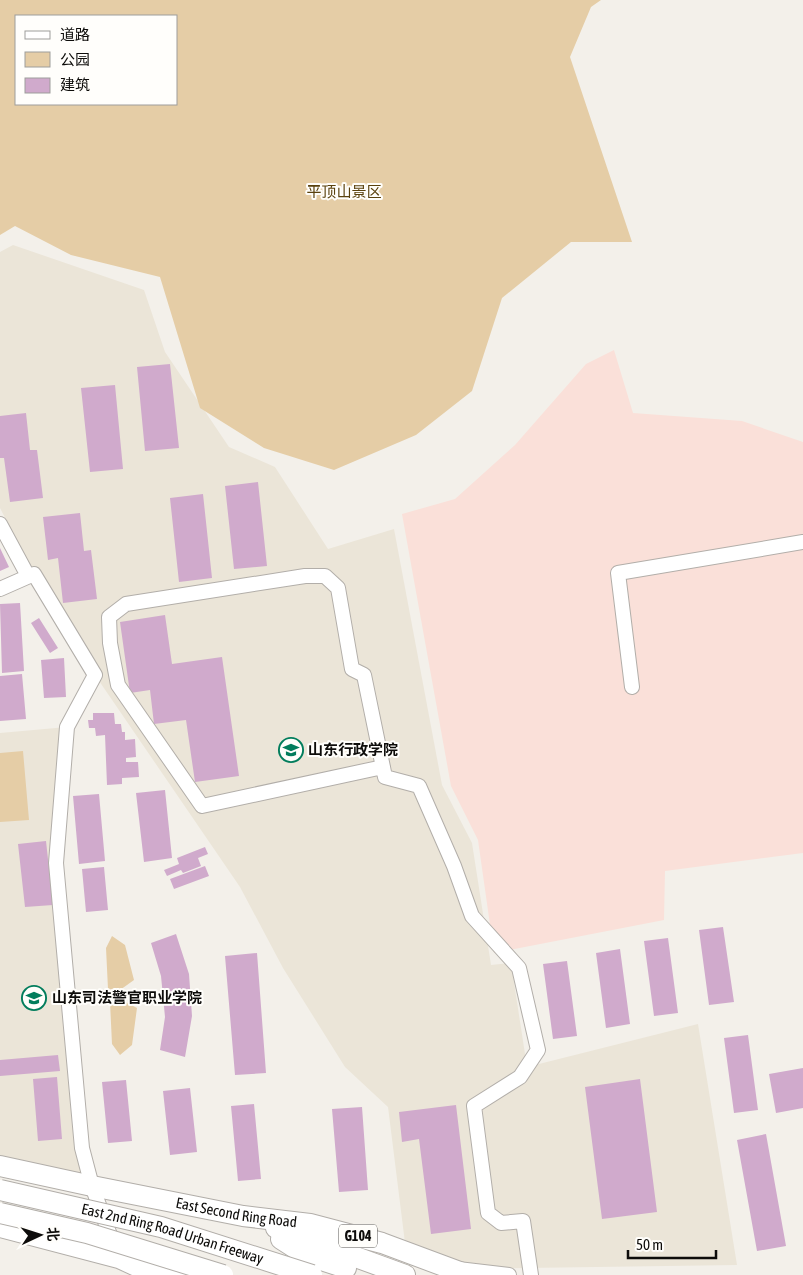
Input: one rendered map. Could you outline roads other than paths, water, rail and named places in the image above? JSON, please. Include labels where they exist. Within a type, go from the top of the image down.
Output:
[{"type":"highway","name":"East Second Ring Road","points":[[0,1166],[244,1216],[310,1224],[382,1242],[462,1272]]},
{"type":"highway","name":"East 2nd Ring Road Urban Freeway","points":[[0,1190],[161,1228],[312,1275]]},
{"type":"highway","name":"East 2nd Ring Road Urban Freeway","points":[[0,1213],[87,1233],[223,1275]]},
{"type":"highway","points":[[244,1216],[306,1254],[368,1275]]},
{"type":"highway","points":[[244,1216],[405,1275]]},
{"type":"highway","points":[[0,1227],[119,1258],[148,1271],[165,1275]]},
{"type":"highway","points":[[148,1271],[202,1275]]},
{"type":"street","points":[[0,524],[28,576]]},
{"type":"street","points":[[632,687],[618,573],[803,542]]},
{"type":"street","points":[[0,589],[34,574],[95,675],[67,727],[56,864],[82,1148],[92,1186],[119,1258]]},
{"type":"street","points":[[383,767],[202,806],[118,684],[110,644],[109,617],[126,604],[305,576],[325,576],[338,588],[352,669],[364,675],[383,767],[385,777],[419,786],[454,866],[472,916],[519,968],[538,1050],[520,1076],[474,1106],[488,1213],[501,1223],[523,1221],[531,1275]]},
{"type":"street","points":[[462,1272],[509,1275]]},
{"type":"place","name":"山东行政学院","points":[[291,750]]},
{"type":"place","name":"山东司法警官职业学院","points":[[34,998]]},
{"type":"park label","name":"平顶山景区","points":[[344,192]]}]
